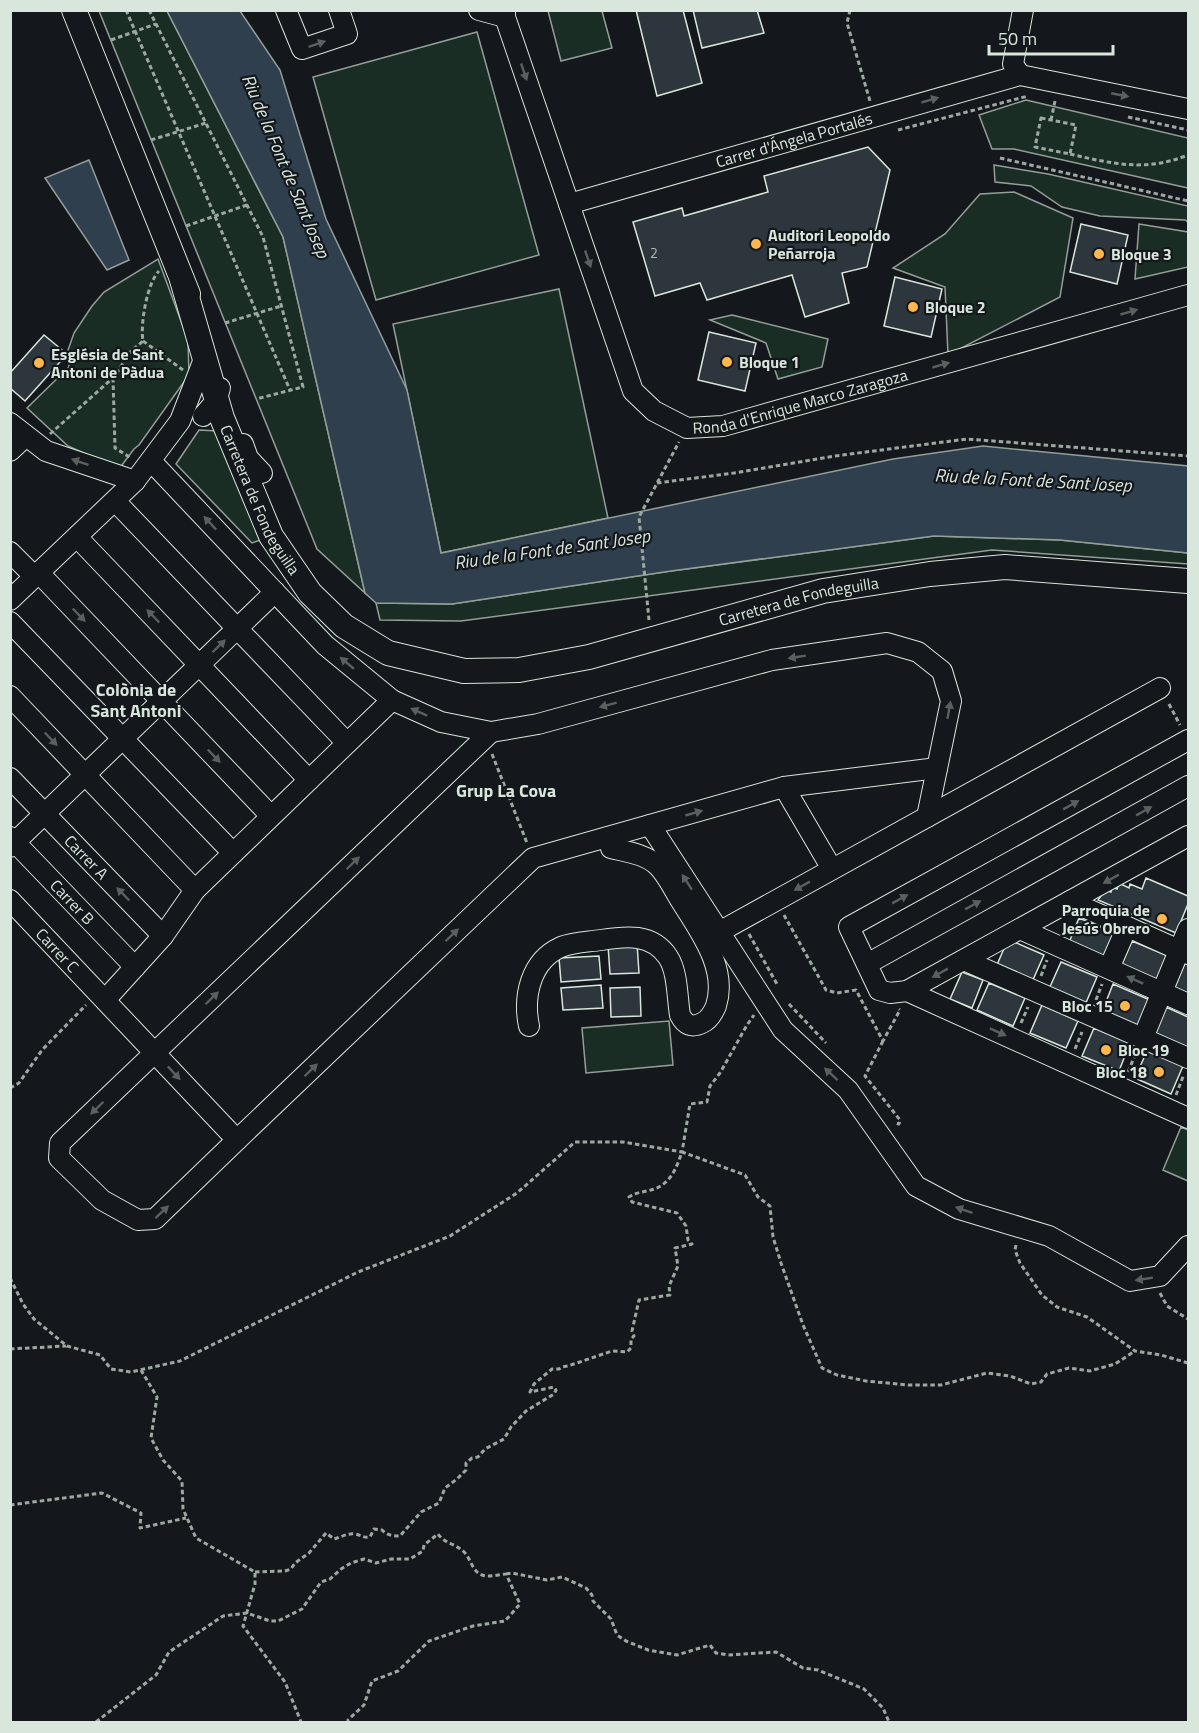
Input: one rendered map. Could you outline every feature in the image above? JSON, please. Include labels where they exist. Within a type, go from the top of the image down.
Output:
[{"type":"main road","name":"Carretera de Fondeguilla","points":[[74,10],[173,273],[205,406],[262,473],[289,535],[319,585],[349,616],[417,659]]},
{"type":"main road","name":"Carretera de Fondeguilla","points":[[173,273],[205,406],[271,536],[310,593],[344,626],[388,653],[465,671],[519,670],[589,657],[823,591],[930,574],[1005,567],[1188,582]]},
{"type":"street","points":[[286,10],[302,49],[347,34],[339,10]]},
{"type":"street","points":[[479,10],[505,14]]},
{"type":"street","points":[[1020,75],[1013,64],[1023,10]]},
{"type":"street","name":"Ronda d'Enrique Marco Zaragoza","points":[[505,14],[633,390],[654,411],[687,428],[723,426],[1188,295]]},
{"type":"street","name":"Carrer d'Ángela Portalés","points":[[570,204],[1020,75],[1188,109]]},
{"type":"street","points":[[10,600],[135,481],[142,460],[205,406]]},
{"type":"street","points":[[10,423],[46,451],[135,481]]},
{"type":"street","points":[[10,451],[26,436]]},
{"type":"street","points":[[142,460],[325,645],[392,700],[441,722],[491,732],[538,724],[772,660],[887,643],[918,652],[942,671],[951,701],[927,817]]},
{"type":"street","points":[[115,501],[347,743]]},
{"type":"street","points":[[77,537],[309,780]]},
{"type":"street","points":[[10,552],[37,575],[272,816]]},
{"type":"street","points":[[12,842],[45,814],[275,592]]},
{"type":"street","points":[[10,622],[233,853]]},
{"type":"street","points":[[719,932],[1160,688]]},
{"type":"street","points":[[10,696],[195,890]]},
{"type":"street","points":[[101,996],[135,967],[163,936],[195,890],[392,700]]},
{"type":"street","points":[[491,732],[60,1143],[59,1158],[102,1200],[138,1220],[155,1219],[533,858],[784,787],[937,768]]},
{"type":"street","points":[[1186,735],[849,927],[879,990],[890,993],[907,991],[1070,901],[1186,842]]},
{"type":"street","name":"Carrer A","points":[[10,777],[163,936]]},
{"type":"street","points":[[867,964],[1188,786]]},
{"type":"street","points":[[784,787],[832,869]]},
{"type":"street","points":[[650,825],[719,932],[773,996],[783,1030],[848,1090],[916,1186],[959,1209],[1049,1236],[1130,1281],[1160,1276],[1188,1246]]},
{"type":"street","points":[[529,1026],[525,1010],[529,983],[537,968],[553,951],[574,944],[626,936],[648,940],[667,955],[673,965],[680,1015],[684,1022],[695,1026],[708,1020],[713,1013],[719,993],[718,974],[700,933],[660,867],[638,855],[612,848],[608,837]]},
{"type":"street","name":"Carrer B","points":[[12,842],[135,967]]},
{"type":"street","name":"Carrer C","points":[[10,900],[237,1140]]},
{"type":"street","points":[[1070,901],[1184,952]]},
{"type":"street","points":[[1109,968],[1127,927]]},
{"type":"street","points":[[1020,929],[1188,1004]]},
{"type":"street","points":[[1143,1038],[1162,992],[1184,952],[1188,929]]},
{"type":"street","points":[[964,960],[1086,1023],[1143,1038],[1187,1065]]},
{"type":"street","points":[[907,991],[1188,1118]]},
{"type":"path","points":[[126,10],[290,390]]},
{"type":"path","points":[[149,10],[263,237],[282,306],[303,387],[256,399]]},
{"type":"path","points":[[850,10],[847,23],[874,116]]},
{"type":"path","points":[[111,40],[156,24]]},
{"type":"path","points":[[891,132],[1027,95],[1036,97]]},
{"type":"path","points":[[1046,99],[1055,101],[1051,120]]},
{"type":"path","points":[[1122,116],[1188,130]]},
{"type":"path","points":[[1070,154],[1076,125],[1041,118],[1035,147],[1122,165],[1148,165],[1188,155]]},
{"type":"path","points":[[151,140],[206,123]]},
{"type":"path","points":[[1000,158],[1188,201]]},
{"type":"path","points":[[186,226],[247,205]]},
{"type":"path","points":[[143,341],[142,322],[156,275],[173,273]]},
{"type":"path","points":[[225,323],[282,306]]},
{"type":"path","points":[[143,341],[196,367]]},
{"type":"path","points":[[48,436],[113,377],[122,367],[129,353],[143,341]]},
{"type":"path","points":[[113,377],[115,448],[142,460]]},
{"type":"path","points":[[652,639],[639,517],[687,428]]},
{"type":"path","points":[[657,483],[967,439],[1188,456]]},
{"type":"path","points":[[1160,688],[1186,735]]},
{"type":"path","points":[[491,732],[488,743],[533,858]]},
{"type":"path","points":[[776,900],[826,990],[837,993],[856,990],[883,1041]]},
{"type":"path","points":[[141,1370],[157,1398],[151,1438],[163,1460],[182,1481],[183,1509],[196,1538],[255,1572],[291,1569],[326,1533],[334,1539],[347,1534],[357,1534],[363,1538],[370,1537],[375,1529],[382,1530],[385,1534],[400,1536],[421,1512],[439,1503],[445,1488],[466,1470],[466,1463],[504,1439],[511,1427],[526,1411],[554,1394],[556,1390],[554,1387],[530,1392],[534,1384],[548,1372],[612,1351],[622,1352],[631,1348],[631,1339],[634,1336],[632,1331],[639,1300],[670,1295],[669,1286],[678,1266],[675,1248],[692,1244],[688,1240],[686,1226],[681,1222],[677,1213],[632,1202],[629,1197],[635,1193],[658,1187],[669,1179],[682,1152],[690,1104],[708,1102],[710,1086],[720,1073],[747,1025],[773,996],[741,920]]},
{"type":"path","points":[[1086,1023],[1109,968]]},
{"type":"path","points":[[885,992],[882,1001],[900,1010],[865,1076],[899,1118],[900,1123],[896,1124],[889,1116]]},
{"type":"path","points":[[10,1088],[19,1083],[42,1050],[101,996]]},
{"type":"path","points":[[786,1000],[833,1050]]},
{"type":"path","points":[[1122,1088],[1143,1038]]},
{"type":"path","points":[[1170,1109],[1187,1065]]},
{"type":"path","points":[[10,1349],[68,1346],[100,1355],[111,1369],[131,1372],[180,1361],[358,1272],[450,1236],[517,1193],[576,1142],[623,1142],[682,1152],[745,1175],[758,1197],[770,1206],[773,1238],[803,1325],[822,1368],[837,1375],[866,1381],[941,1385],[987,1373],[1010,1376],[1031,1384],[1041,1382],[1047,1374],[1069,1368],[1090,1371],[1115,1364],[1135,1351]]},
{"type":"path","points":[[1021,1228],[1015,1250],[1020,1263],[1042,1295],[1057,1307],[1087,1317],[1135,1351],[1161,1355],[1188,1363]]},
{"type":"path","points":[[1152,1277],[1167,1306],[1188,1319]]},
{"type":"path","points":[[10,1278],[23,1304],[34,1319],[68,1346]]},
{"type":"path","points":[[10,1505],[102,1493],[141,1512],[140,1528],[186,1518]]},
{"type":"path","points":[[96,1722],[156,1675],[169,1652],[224,1616],[247,1613],[270,1621],[278,1621],[302,1609],[321,1582],[330,1579],[346,1566],[364,1559],[376,1563],[391,1559],[410,1559],[423,1551],[424,1545],[438,1534],[448,1544],[459,1548],[466,1554],[481,1575],[512,1573],[547,1580],[562,1577],[586,1588],[592,1595],[593,1601],[611,1619],[618,1635],[626,1641],[648,1650],[677,1654],[710,1645],[716,1653],[728,1655],[776,1652],[803,1668],[818,1670],[864,1689],[883,1708],[889,1722]]},
{"type":"path","points":[[255,1572],[255,1584],[243,1626],[285,1682],[301,1722]]},
{"type":"path","points":[[348,1722],[364,1705],[372,1681],[398,1671],[429,1641],[474,1626],[505,1622],[520,1604],[506,1574]]},
{"type":"green space","points":[[99,11],[167,11],[283,237],[365,593],[317,549]]},
{"type":"green space","points":[[548,11],[602,11],[612,48],[561,61]]},
{"type":"green space","points":[[477,32],[539,255],[376,300],[313,77]]},
{"type":"green space","points":[[1026,100],[1188,138],[1188,188],[1014,149],[992,149],[979,115]]},
{"type":"green space","points":[[994,165],[1048,174],[1188,206],[1188,222],[1100,216],[1062,207],[1031,186],[995,182]]},
{"type":"green space","points":[[1014,192],[1073,218],[1060,297],[948,355],[945,287],[893,268],[945,234],[980,194]]},
{"type":"green space","points":[[1139,224],[1188,232],[1188,267],[1135,279]]},
{"type":"green space","points":[[158,259],[188,340],[189,375],[119,469],[68,446],[27,408],[69,367],[68,350],[74,333],[104,292]]},
{"type":"green space","points":[[559,289],[608,518],[441,553],[393,324]]},
{"type":"green space","points":[[732,315],[828,339],[822,367],[778,379],[766,343],[710,320]]},
{"type":"green space","points":[[199,430],[218,431],[271,536],[252,543],[176,464]]},
{"type":"green space","points":[[934,536],[1060,540],[1188,553],[1188,564],[992,550],[461,621],[380,620],[376,603],[452,604],[671,571]]},
{"type":"green space","points":[[669,1021],[673,1065],[586,1073],[582,1028]]},
{"type":"green space","points":[[1181,1127],[1188,1130],[1188,1181],[1163,1170]]},
{"type":"water","name":"Riu de la Font de Sant Josep","points":[[167,11],[240,11],[280,70],[326,219],[407,390],[441,553],[893,459],[983,446],[1188,466],[1188,553],[1060,540],[934,536],[671,571],[452,604],[376,603],[365,593],[283,237]]},
{"type":"water","points":[[89,160],[129,260],[107,270],[45,178]]},
{"type":"building","points":[[636,10],[683,10],[702,83],[657,96]]},
{"type":"building","points":[[693,10],[757,10],[764,33],[702,48]]},
{"type":"building","name":"Auditori Leopoldo Peñarroja","points":[[868,147],[890,170],[867,267],[842,273],[849,303],[805,317],[792,275],[707,300],[700,283],[655,296],[633,222],[682,208],[684,216],[768,192],[764,176]]},
{"type":"building","name":"Bloque 3","points":[[1081,224],[1128,235],[1117,284],[1070,272]]},
{"type":"building","name":"Bloque 2","points":[[895,277],[942,289],[931,337],[884,326]]},
{"type":"building","name":"Bloque 1","points":[[709,332],[756,343],[745,391],[698,380]]},
{"type":"building","name":"Església de Sant Antoni de Pàdua","points":[[44,335],[67,354],[25,401],[10,388],[10,373]]},
{"type":"building","name":"Parroquia de Jesús Obrero","points":[[1146,878],[1188,896],[1188,904],[1176,933],[1098,900],[1105,890],[1111,892],[1112,887],[1117,889],[1119,883],[1129,888],[1130,884],[1142,889]]},
{"type":"building","points":[[1079,918],[1115,933],[1104,961],[1068,945]]},
{"type":"building","points":[[1012,941],[1044,955],[1032,982],[996,967],[1006,944]]},
{"type":"building","points":[[1132,941],[1168,956],[1157,984],[1120,968]]},
{"type":"building","points":[[637,943],[639,973],[610,974],[608,945]]},
{"type":"building","points":[[599,956],[601,979],[561,982],[559,958]]},
{"type":"building","points":[[1061,962],[1097,977],[1085,1005],[1049,989]]},
{"type":"building","points":[[1185,963],[1188,965],[1188,997],[1173,991]]},
{"type":"building","points":[[962,972],[983,980],[972,1008],[950,999]]},
{"type":"building","points":[[989,983],[1025,998],[1013,1026],[977,1010]]},
{"type":"building","name":"Bloc 15","points":[[1113,984],[1150,1000],[1138,1028],[1102,1012]]},
{"type":"building","points":[[601,985],[603,1008],[563,1010],[561,988]]},
{"type":"building","points":[[640,987],[641,1016],[611,1017],[610,988]]},
{"type":"building","points":[[1042,1005],[1078,1021],[1066,1048],[1030,1033]]},
{"type":"building","points":[[1166,1007],[1188,1017],[1188,1050],[1154,1035]]},
{"type":"building","name":"Bloc 19","points":[[1094,1028],[1130,1043],[1119,1071],[1082,1056]]},
{"type":"building","name":"Bloc 18","points":[[1147,1051],[1183,1066],[1171,1094],[1135,1078]]},
{"type":"place","name":"Auditori Leopoldo Peñarroja","points":[[756,244]]},
{"type":"place","name":"Bloque 3","points":[[1099,254]]},
{"type":"place","name":"Bloque 2","points":[[913,307]]},
{"type":"place","name":"Bloque 1","points":[[727,362]]},
{"type":"place","name":"Església de Sant Antoni de Pàdua","points":[[39,363]]},
{"type":"place","name":"Parroquia de Jesús Obrero","points":[[1162,919]]},
{"type":"place","name":"Bloc 15","points":[[1125,1006]]},
{"type":"place","name":"Bloc 19","points":[[1106,1050]]},
{"type":"place","name":"Bloc 18","points":[[1159,1072]]},
{"type":"district","name":"Colònia de Sant Antoni","points":[[136,699]]},
{"type":"district","name":"Grup La Cova","points":[[506,790]]}]
